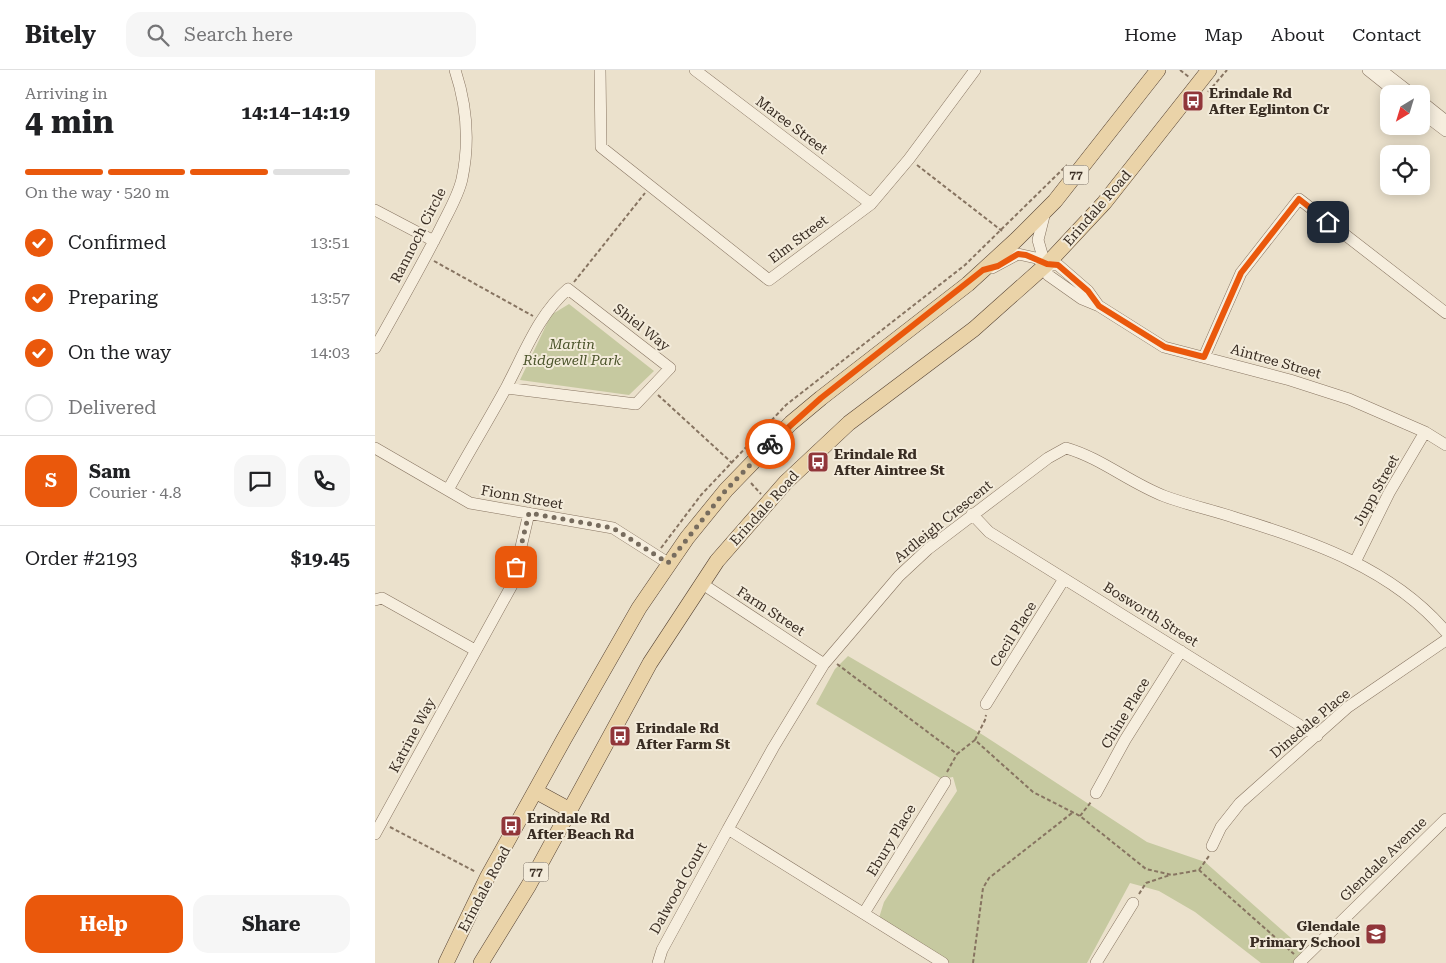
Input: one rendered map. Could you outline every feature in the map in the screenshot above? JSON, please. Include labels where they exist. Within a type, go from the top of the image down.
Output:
[{"type":"main road","name":"Erindale Road","points":[[446,963],[487,878],[639,608],[662,559],[779,435],[821,398],[983,270],[1045,211],[1159,70]]},
{"type":"main road","name":"Erindale Road","points":[[481,963],[570,810],[650,663],[701,582],[800,468],[849,423],[974,329],[1047,264],[1104,203],[1209,70]]},
{"type":"main road","points":[[537,792],[570,810]]},
{"type":"main road","points":[[488,963],[499,932]]},
{"type":"street","name":"Rannoch Circle","points":[[375,348],[455,200],[465,159],[467,136],[465,111],[455,70]]},
{"type":"street","name":"Elm Street","points":[[600,70],[601,147],[769,280],[871,204],[909,159],[975,70]]},
{"type":"street","name":"Maree Street","points":[[695,70],[871,204]]},
{"type":"street","points":[[1368,70],[1387,85]]},
{"type":"street","points":[[1381,70],[1400,85]]},
{"type":"street","points":[[1430,108],[1446,120]]},
{"type":"street","points":[[1430,119],[1446,131]]},
{"type":"street","points":[[1204,357],[1241,273],[1299,199],[1446,313]]},
{"type":"street","points":[[375,210],[434,241]]},
{"type":"street","name":"Aintree Street","points":[[1045,211],[1038,240],[1047,264],[1048,275],[1082,299],[1099,306],[1165,347],[1290,380],[1349,399],[1425,432],[1446,445]]},
{"type":"street","points":[[983,270],[998,266],[1018,254],[1026,255],[1047,264]]},
{"type":"street","points":[[448,490],[506,388],[541,321],[553,302],[568,290]]},
{"type":"street","name":"Shiel Way","points":[[506,388],[636,404],[670,368],[568,290]]},
{"type":"street","name":"Jupp Street","points":[[1355,562],[1389,493],[1425,432]]},
{"type":"street","name":"Fionn Street","points":[[375,448],[470,503],[613,528],[662,559]]},
{"type":"street","name":"Ardleigh Crescent","points":[[728,829],[826,661],[899,576],[928,549],[972,514],[1048,458],[1066,448],[1082,453],[1155,493],[1304,539],[1355,562],[1377,574],[1421,606],[1446,632]]},
{"type":"street","name":"Katrine Way","points":[[375,834],[511,585],[529,513]]},
{"type":"street","name":"Bosworth Street","points":[[972,514],[989,532],[1317,736]]},
{"type":"street","name":"Cecil Place","points":[[986,704],[1064,579]]},
{"type":"street","name":"Farm Street","points":[[701,582],[826,661]]},
{"type":"street","points":[[375,600],[382,598],[475,650]]},
{"type":"street","name":"Dinsdale Place","points":[[1212,846],[1221,827],[1240,803],[1349,708],[1446,640]]},
{"type":"street","name":"Chine Place","points":[[1096,793],[1125,740],[1181,651]]},
{"type":"street","name":"Ebury Place","points":[[864,913],[945,782]]},
{"type":"street","name":"Glendale Avenue","points":[[1300,961],[1446,819]]},
{"type":"street","points":[[728,829],[943,963]]},
{"type":"street","name":"Dalwood Court","points":[[658,963],[662,950],[728,829]]},
{"type":"street","points":[[1096,963],[1133,903]]},
{"type":"path","points":[[909,159],[1002,231]]},
{"type":"path","points":[[662,559],[701,495],[786,405],[965,265],[1002,231],[1072,159]]},
{"type":"path","points":[[568,290],[651,186]]},
{"type":"path","points":[[426,256],[541,321]]},
{"type":"path","points":[[651,389],[731,462],[769,502]]},
{"type":"path","points":[[826,661],[957,754]]},
{"type":"path","points":[[945,782],[957,754],[975,740],[985,720],[986,704]]},
{"type":"path","points":[[975,740],[1033,792],[1080,816],[1145,869],[1172,875]]},
{"type":"path","points":[[1080,816],[1096,793]]},
{"type":"path","points":[[973,963],[983,888],[989,878],[1072,813]]},
{"type":"path","points":[[382,822],[487,878]]},
{"type":"path","points":[[1133,903],[1146,883],[1172,875],[1199,870],[1208,860],[1212,846]]},
{"type":"path","points":[[1199,870],[1300,961]]},
{"type":"green space","name":"Martin Ridgewell Park","points":[[569,304],[654,371],[629,395],[520,380],[551,315]]},
{"type":"green space","points":[[848,656],[983,735],[1147,842],[1205,862],[1308,953],[1300,963],[1261,963],[1195,912],[1159,891],[1130,883],[1087,963],[946,963],[878,921],[884,902],[957,791],[953,777],[942,779],[816,704],[835,669]]},
{"type":"way so far","points":[[516,567],[529,513],[613,528],[632,538],[668,563],[726,490],[770,444]]},
{"type":"place","name":"Erindale Rd After Eglinton Cr","points":[[1193,101]]},
{"type":"place","name":"Erindale Rd After Aintree St","points":[[818,462]]},
{"type":"place","name":"Erindale Rd After Farm St","points":[[620,736]]},
{"type":"place","name":"Erindale Rd After Beach Rd","points":[[511,826]]},
{"type":"place","name":"Glendale Primary School","points":[[1376,934]]},
{"type":"route","points":[[770,444],[821,398],[968,284],[983,270],[998,266],[1011,256],[1018,254],[1026,255],[1047,264],[1058,265],[1088,291],[1099,306],[1165,347],[1204,357],[1241,273],[1299,199],[1328,222]]}]
